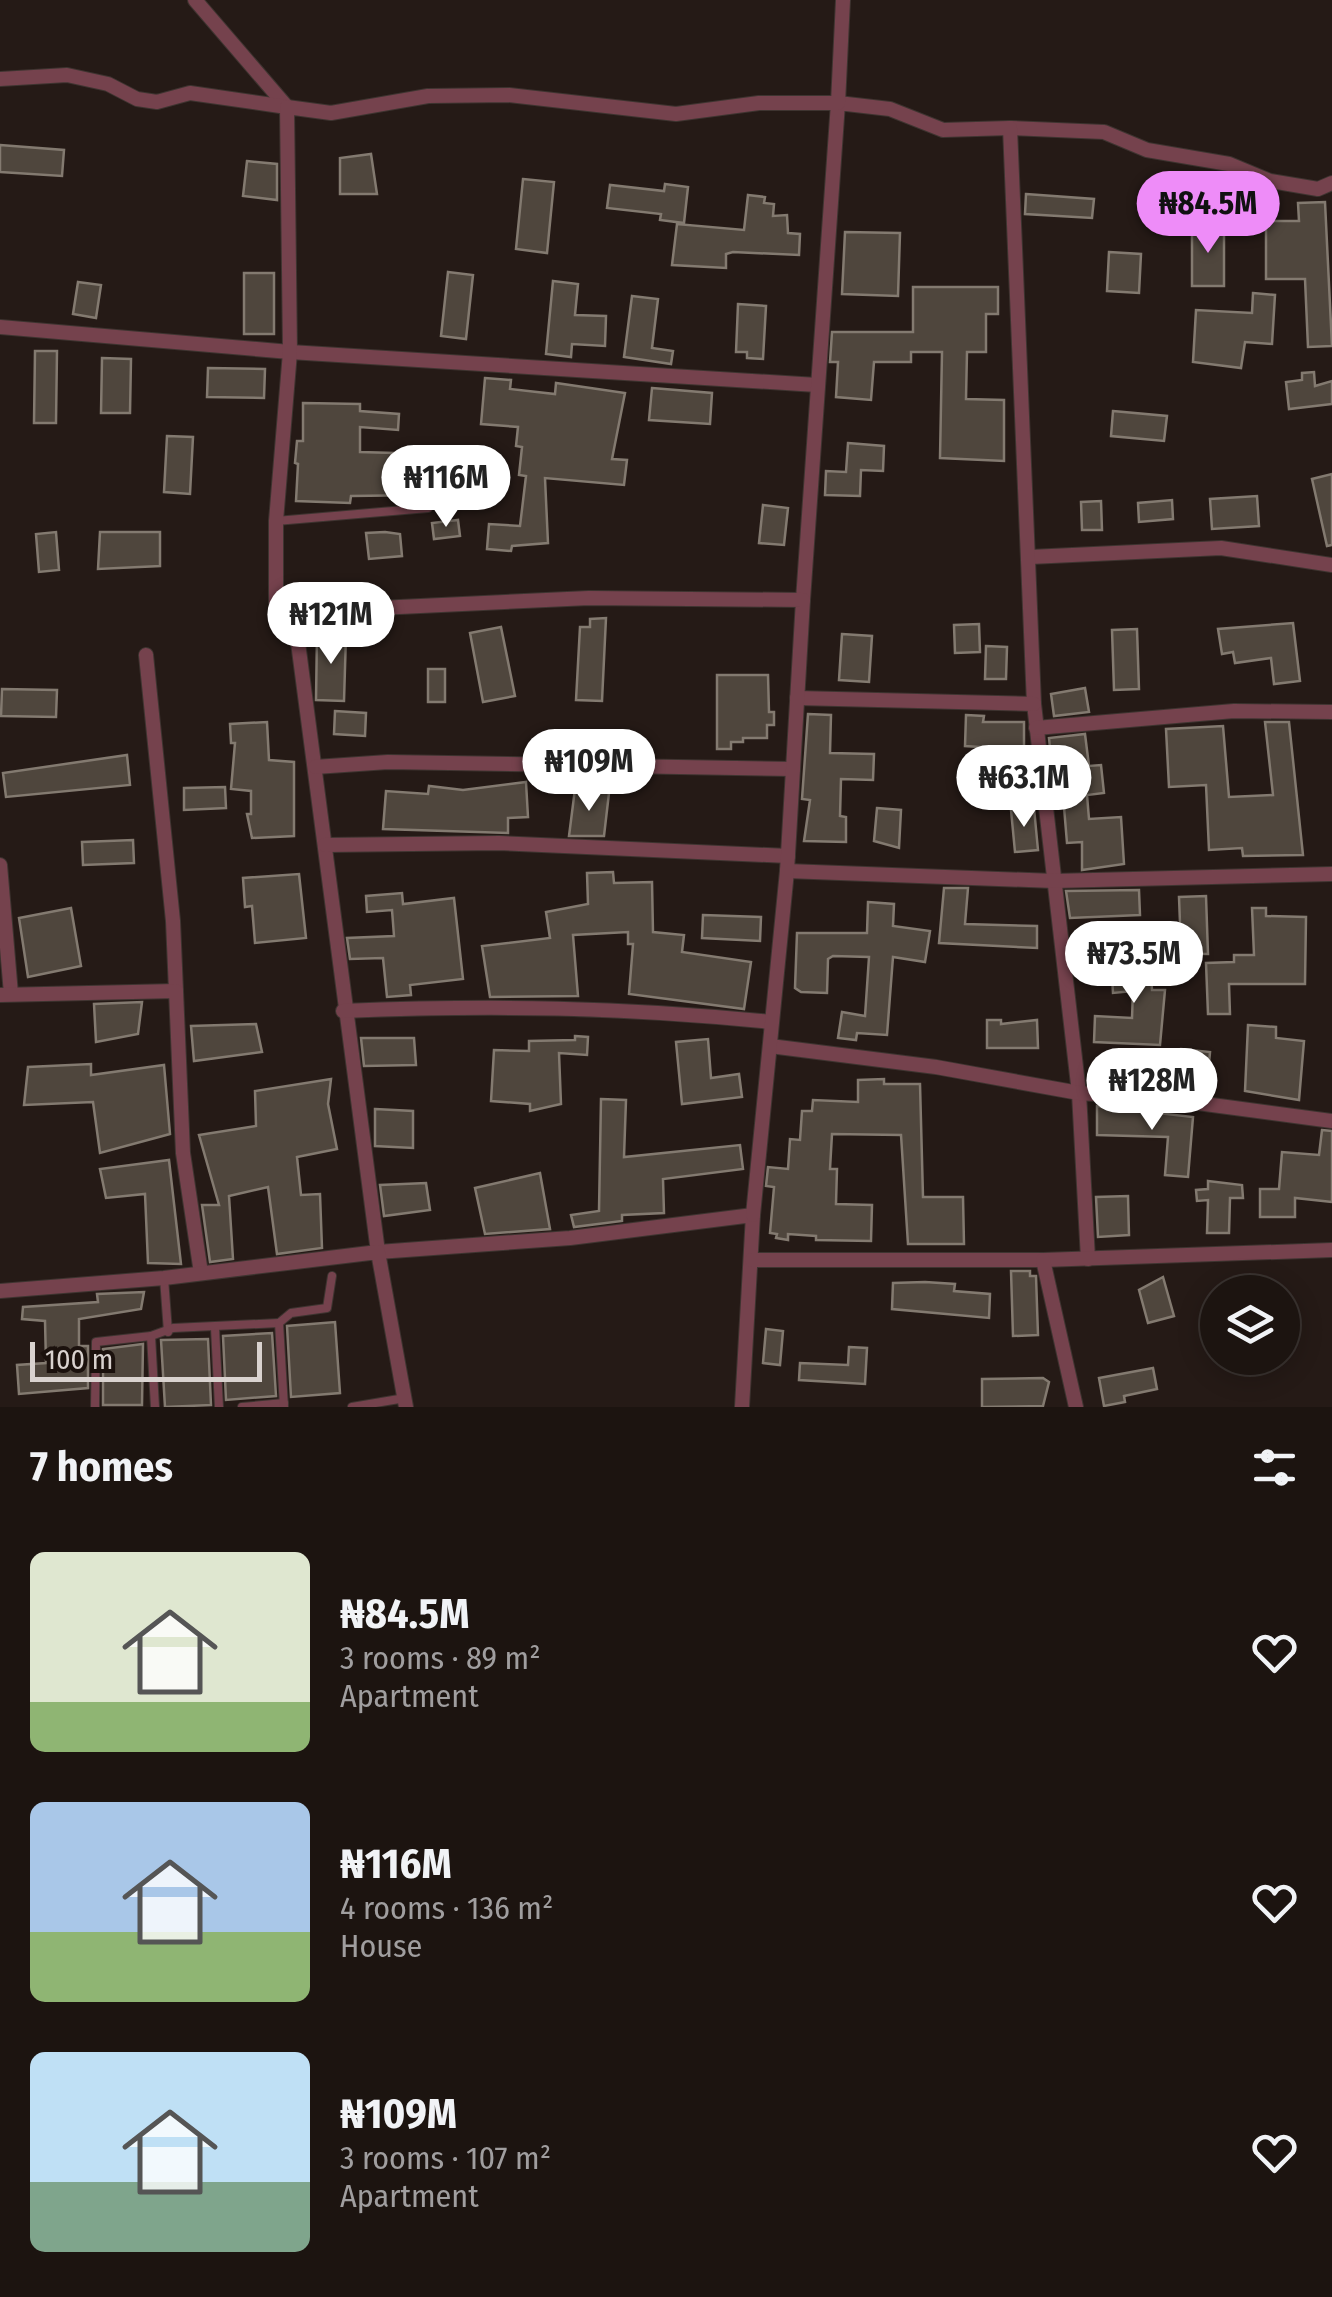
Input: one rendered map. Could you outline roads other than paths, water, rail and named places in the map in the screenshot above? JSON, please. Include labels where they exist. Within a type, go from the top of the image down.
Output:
[{"type":"street","points":[[195,0],[286,107],[290,352],[276,521],[276,606],[294,612],[590,598],[803,600]]},
{"type":"street","points":[[742,1407],[753,1215],[788,864],[843,0]]},
{"type":"street","points":[[0,79],[67,75],[108,84],[137,99],[156,102],[190,92],[331,113],[428,96],[510,95],[676,114],[759,103],[838,103],[890,109],[943,130],[1104,132],[1146,150],[1229,164],[1270,180],[1318,189],[1332,183]]},
{"type":"street","points":[[1010,128],[1034,704],[1079,1094],[1088,1260]]},
{"type":"street","points":[[0,328],[290,352],[816,385]]},
{"type":"street","points":[[1030,557],[1221,548],[1332,564]]},
{"type":"street","points":[[294,612],[326,845],[343,1011],[378,1252],[405,1403]]},
{"type":"street","points":[[146,654],[173,921],[183,1153],[200,1273]]},
{"type":"street","points":[[797,698],[1034,704]]},
{"type":"street","points":[[1036,728],[1234,711],[1332,712]]},
{"type":"street","points":[[315,767],[388,762],[793,769]]},
{"type":"street","points":[[326,845],[519,843],[1054,882],[1332,874]]},
{"type":"street","points":[[0,865],[5,995],[176,991]]},
{"type":"street","points":[[343,1011],[512,1004],[640,1009],[772,1022]]},
{"type":"street","points":[[770,1046],[936,1067],[1079,1094],[1175,1100],[1332,1121]]},
{"type":"street","points":[[0,1290],[164,1278],[378,1252],[570,1238],[753,1215]]},
{"type":"street","points":[[752,1260],[1088,1260],[1332,1250]]},
{"type":"street","points":[[1044,1260],[1076,1407]]},
{"type":"lane","points":[[276,521],[428,508]]},
{"type":"lane","points":[[95,1407],[96,1342],[280,1323],[291,1314],[327,1308],[332,1276]]},
{"type":"lane","points":[[164,1278],[168,1332]]},
{"type":"lane","points":[[242,1407],[284,1405],[280,1323]]},
{"type":"lane","points":[[215,1328],[219,1407]]},
{"type":"lane","points":[[151,1336],[155,1407]]},
{"type":"lane","points":[[352,1407],[405,1403]]}]
